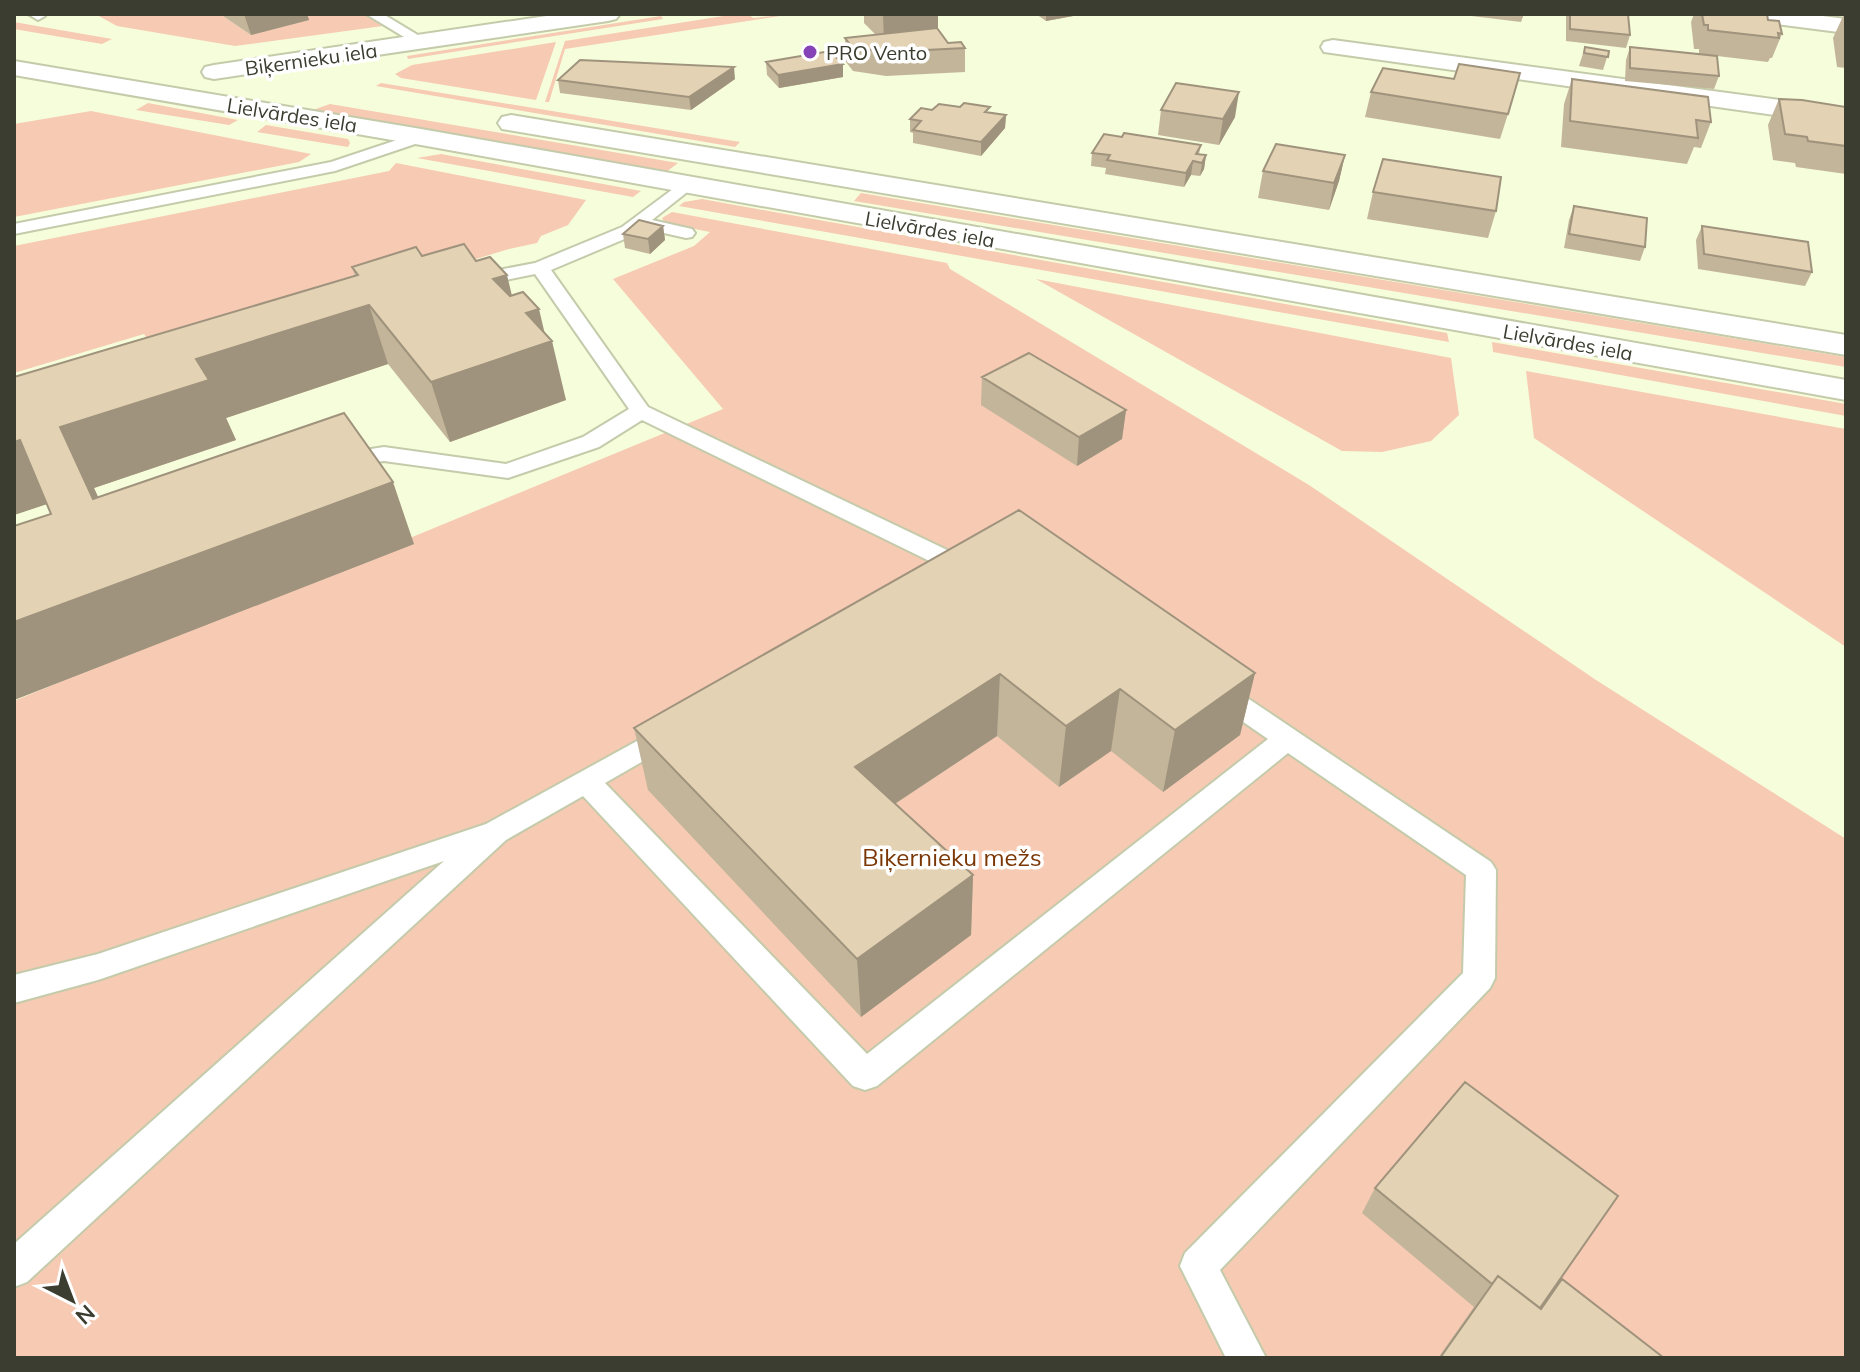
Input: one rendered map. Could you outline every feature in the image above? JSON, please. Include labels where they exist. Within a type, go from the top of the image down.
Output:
[{"type":"main road","name":"Biķernieku iela","points":[[36,96],[424,43],[608,14]]},
{"type":"main road","points":[[1752,14],[1846,26]]},
{"type":"main road","points":[[1333,47],[1846,117]]},
{"type":"main road","name":"Lielvārdes iela","points":[[183,67],[292,85]]},
{"type":"main road","name":"Lielvārdes iela","points":[[14,68],[421,137],[1846,390]]},
{"type":"main road","name":"Lielvārdes iela","points":[[483,118],[1846,345]]},
{"type":"main road","points":[[685,185],[716,157]]},
{"type":"lane","points":[[373,14],[424,43]]},
{"type":"lane","points":[[14,229],[335,166],[421,137]]},
{"type":"lane","points":[[454,287],[540,268],[628,231],[685,185]]},
{"type":"lane","points":[[639,222],[686,233]]},
{"type":"lane","points":[[540,268],[641,411],[978,567],[937,583]]},
{"type":"lane","points":[[317,464],[384,454],[508,471],[591,442],[641,411]]},
{"type":"lane","points":[[1199,679],[1481,870],[1479,978],[1198,1266],[1247,1358]]},
{"type":"lane","points":[[14,989],[98,967],[496,832],[694,720]]},
{"type":"lane","points":[[586,781],[865,1075],[1287,739]]},
{"type":"lane","points":[[14,1269],[496,832]]},
{"type":"green space","points":[[95,14],[220,14],[251,35],[300,14],[363,14],[383,26],[235,46],[117,26]]},
{"type":"green space","points":[[748,14],[753,18],[793,14],[565,49],[549,102],[545,102],[565,41]]},
{"type":"green space","points":[[661,16],[663,19],[408,59],[407,56]]},
{"type":"green space","points":[[14,22],[112,39],[102,44],[14,29]]},
{"type":"green space","points":[[556,42],[536,100],[401,78],[395,74],[412,65]]},
{"type":"green space","points":[[381,83],[740,142],[735,147],[376,86]]},
{"type":"green space","points":[[148,103],[238,120],[229,125],[136,110]]},
{"type":"green space","points":[[330,104],[678,163],[665,173],[313,110]]},
{"type":"green space","points":[[91,111],[311,154],[299,162],[14,217],[14,124]]},
{"type":"green space","points":[[266,125],[348,139],[350,143],[348,147],[257,132]]},
{"type":"green space","points":[[441,154],[641,191],[633,197],[417,158]]},
{"type":"green space","points":[[396,163],[586,200],[568,225],[541,236],[537,243],[158,355],[144,334],[14,373],[14,246],[389,171]]},
{"type":"green space","points":[[861,193],[1846,357],[1846,367],[854,201]]},
{"type":"green space","points":[[702,199],[1447,333],[1449,342],[679,206]]},
{"type":"green space","name":"Biķernieku mežs","points":[[672,212],[947,263],[950,269],[1309,485],[1596,680],[1846,839],[1846,1358],[14,1358],[14,701],[723,409],[613,279],[694,246],[710,232],[665,223],[662,218]]},
{"type":"green space","points":[[1036,279],[1451,358],[1459,415],[1431,441],[1382,452],[1342,451]]},
{"type":"green space","points":[[1492,342],[1846,404],[1846,416],[1493,352]]},
{"type":"green space","points":[[1526,371],[1846,429],[1846,647],[1534,438]]},
{"type":"building","points":[[1570,14],[1628,14],[1630,35],[1570,29]]},
{"type":"building","points":[[1702,14],[1767,14],[1768,20],[1779,21],[1782,34],[1778,33],[1779,38],[1708,30]]},
{"type":"building","points":[[937,28],[948,43],[961,42],[965,48],[886,52],[852,47],[845,38]]},
{"type":"building","points":[[1585,47],[1609,51],[1608,57],[1584,53]]},
{"type":"building","points":[[1630,47],[1717,56],[1719,76],[1630,68]]},
{"type":"building","points":[[830,51],[843,64],[778,75],[766,62]]},
{"type":"building","points":[[580,60],[734,67],[689,97],[558,80]]},
{"type":"building","points":[[1459,64],[1520,73],[1508,114],[1371,92],[1383,68],[1454,79]]},
{"type":"building","points":[[1572,79],[1708,97],[1711,122],[1696,120],[1698,138],[1570,121]]},
{"type":"building","points":[[1176,83],[1239,92],[1223,119],[1161,110]]},
{"type":"building","points":[[1779,99],[1846,107],[1846,146],[1808,141],[1807,137],[1785,134]]},
{"type":"building","points":[[964,103],[990,107],[985,112],[1006,115],[981,142],[913,130],[921,121],[910,119],[921,108],[932,110],[939,104],[960,107]]},
{"type":"building","points":[[1124,133],[1201,145],[1196,154],[1206,155],[1202,163],[1193,161],[1186,173],[1107,160],[1110,155],[1092,153],[1104,134],[1122,137]]},
{"type":"building","points":[[1276,144],[1345,155],[1334,183],[1263,171]]},
{"type":"building","points":[[1383,159],[1501,177],[1496,211],[1373,192]]},
{"type":"building","points":[[1574,206],[1647,218],[1645,247],[1569,234]]},
{"type":"building","points":[[639,220],[663,226],[648,239],[623,234]]},
{"type":"building","points":[[1702,226],[1808,242],[1812,272],[1704,254]]},
{"type":"building","points":[[464,244],[476,261],[490,257],[507,275],[493,279],[510,296],[523,292],[539,309],[526,313],[552,341],[431,382],[369,305],[196,359],[209,380],[60,427],[93,499],[344,413],[393,482],[14,622],[14,526],[51,514],[20,440],[14,442],[14,377],[358,275],[352,267],[416,247],[422,256]]},
{"type":"building","points":[[1029,353],[1126,410],[1079,437],[982,377]]},
{"type":"building","points":[[1019,510],[1255,673],[1175,730],[1120,689],[1066,726],[1000,674],[855,767],[973,875],[857,959],[634,728]]},
{"type":"building","points":[[1465,1082],[1618,1196],[1540,1308],[1498,1276],[1492,1284],[1375,1188]]},
{"type":"building","points":[[1498,1276],[1541,1309],[1562,1279],[1664,1358],[1440,1358]]},
{"type":"place","name":"PRO Vento","points":[[810,52]]}]
